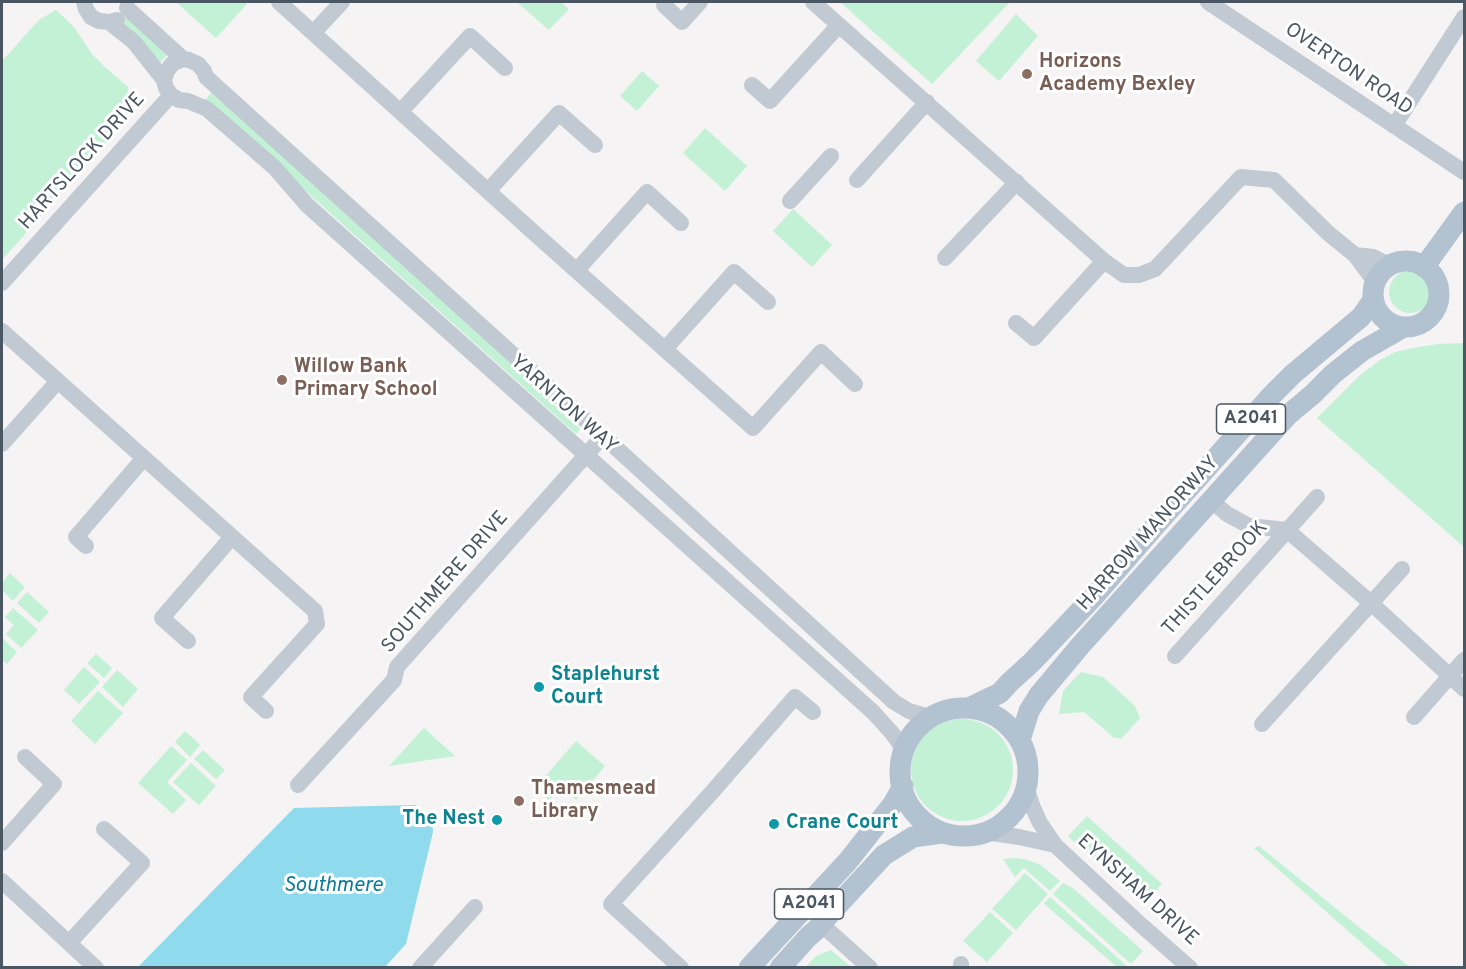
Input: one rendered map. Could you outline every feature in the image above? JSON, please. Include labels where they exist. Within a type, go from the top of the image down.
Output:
[{"type":"main road","points":[[1424,267],[1464,212]]},
{"type":"main road","points":[[1407,261],[1416,263],[1431,273],[1436,282],[1438,300],[1430,316],[1423,322],[1404,327],[1387,321],[1378,313],[1374,291],[1381,272],[1389,265],[1407,261]]},
{"type":"main road","name":"HARROW MANORWAY","points":[[969,708],[1000,693],[1032,662],[1097,593],[1271,396],[1293,374],[1361,317],[1374,291]]},
{"type":"main road","name":"HARROW MANORWAY","points":[[1020,740],[1029,711],[1039,695],[1080,646],[1288,415],[1362,351],[1404,327]]},
{"type":"main road","name":"A2041","points":[[780,968],[884,855],[914,837],[942,833],[957,836],[972,835],[985,832],[997,825],[1020,804],[1027,790],[1029,772],[1026,754],[1016,733],[999,718],[969,708],[944,710],[929,717]]},
{"type":"main road","points":[[929,717],[912,736],[904,750],[903,786],[907,800],[915,812],[942,833]]},
{"type":"main road","name":"A2041","points":[[749,968],[848,861],[893,804],[903,786]]},
{"type":"street","points":[[84,2],[92,17],[99,21],[109,22],[134,42],[168,87]]},
{"type":"street","points":[[279,2],[753,428],[821,352],[855,384]]},
{"type":"street","points":[[314,32],[342,2]]},
{"type":"street","points":[[664,5],[682,22],[700,2]]},
{"type":"street","points":[[813,2],[1104,261],[1124,275],[1139,275],[1155,269],[1241,177],[1274,180],[1328,233],[1355,255],[1374,291]]},
{"type":"street","name":"OVERTON ROAD","points":[[1208,2],[1464,172]]},
{"type":"street","name":"YARNTON WAY","points":[[109,22],[121,17],[128,5],[183,59],[198,64],[206,77],[894,702],[909,711],[929,717]]},
{"type":"street","points":[[1394,126],[1464,17]]},
{"type":"street","points":[[753,85],[770,101],[839,25]]},
{"type":"street","points":[[400,111],[470,36],[505,68]]},
{"type":"street","points":[[168,87],[166,71],[172,64],[183,59]]},
{"type":"street","points":[[188,101],[197,98],[203,90],[206,77]]},
{"type":"street","name":"YARNTON WAY","points":[[168,87],[179,100],[188,101],[207,110],[275,168],[307,205],[873,712],[904,750]]},
{"type":"street","name":"HARTSLOCK DRIVE","points":[[2,283],[168,87]]},
{"type":"street","points":[[857,180],[927,102]]},
{"type":"street","points":[[488,191],[559,113],[595,145]]},
{"type":"street","points":[[790,201],[831,156]]},
{"type":"street","points":[[945,258],[1017,182]]},
{"type":"street","points":[[577,270],[647,192],[681,223]]},
{"type":"street","points":[[1355,255],[1373,257],[1389,265]]},
{"type":"street","points":[[1016,322],[1034,338],[1104,261]]},
{"type":"street","points":[[664,349],[734,272],[768,302]]},
{"type":"street","points":[[2,331],[315,611],[317,624],[251,697],[266,711]]},
{"type":"street","points":[[2,444],[58,381]]},
{"type":"street","name":"SOUTHMERE DRIVE","points":[[298,785],[394,680],[397,667],[603,436]]},
{"type":"street","points":[[86,546],[76,537],[144,458]]},
{"type":"street","name":"THISTLEBROOK","points":[[1175,656],[1317,497]]},
{"type":"street","name":"THISTLEBROOK","points":[[1212,501],[1227,514],[1249,526],[1287,530],[1371,603],[1464,689]]},
{"type":"street","points":[[188,641],[162,618],[232,537]]},
{"type":"street","points":[[1262,724],[1402,568]]},
{"type":"street","points":[[1414,717],[1464,660]]},
{"type":"street","points":[[681,968],[611,904],[795,697],[813,712]]},
{"type":"street","points":[[2,843],[54,784],[25,757]]},
{"type":"street","name":"EYNSHAM DRIVE","points":[[1027,790],[1040,823],[1055,845],[1190,968]]},
{"type":"street","points":[[69,943],[142,863],[104,829]]},
{"type":"street","name":"EYNSHAM DRIVE","points":[[985,832],[1055,845]]},
{"type":"street","points":[[2,881],[96,968]]},
{"type":"street","points":[[420,968],[475,906]]},
{"type":"street","points":[[821,924],[870,968]]},
{"type":"green space","points":[[176,2],[244,2],[247,4],[216,38]]},
{"type":"green space","points":[[517,2],[561,2],[569,9],[549,30]]},
{"type":"green space","points":[[840,2],[1010,2],[932,84]]},
{"type":"green space","points":[[56,10],[74,27],[92,54],[128,87],[127,119],[2,260],[2,61],[39,20]]},
{"type":"green space","points":[[1016,14],[1038,36],[999,81],[976,61]]},
{"type":"green space","points":[[126,16],[168,54],[158,65],[119,24]]},
{"type":"green space","points":[[642,71],[659,86],[637,111],[620,96]]},
{"type":"green space","points":[[212,92],[544,391],[548,399],[580,429],[576,434],[299,185],[203,102]]},
{"type":"green space","points":[[705,128],[747,166],[725,191],[683,153]]},
{"type":"green space","points":[[793,209],[832,245],[812,267],[773,231]]},
{"type":"green space","points":[[1410,271],[1425,277],[1431,292],[1425,307],[1410,313],[1395,307],[1389,292],[1395,277]]},
{"type":"green space","points":[[1464,343],[1464,547],[1317,418],[1359,376],[1395,352],[1437,344]]},
{"type":"green space","points":[[10,573],[25,587],[13,601],[2,590],[2,583]]},
{"type":"green space","points":[[27,592],[49,612],[39,623],[17,603]]},
{"type":"green space","points":[[13,608],[38,630],[21,648],[6,634],[14,625],[5,617]]},
{"type":"green space","points":[[2,638],[17,652],[7,664],[2,660]]},
{"type":"green space","points":[[96,654],[112,668],[104,678],[87,663]]},
{"type":"green space","points":[[84,667],[100,682],[79,704],[64,690]]},
{"type":"green space","points":[[117,670],[138,689],[123,707],[102,687]]},
{"type":"green space","points":[[1081,672],[1103,677],[1135,706],[1140,718],[1121,739],[1113,737],[1084,712],[1059,714],[1063,691]]},
{"type":"green space","points":[[98,691],[123,713],[95,744],[71,721]]},
{"type":"green space","points":[[962,719],[982,722],[991,727],[1005,741],[1010,750],[1013,770],[1010,790],[1005,799],[991,813],[982,818],[962,821],[942,818],[933,813],[919,799],[914,790],[911,770],[914,750],[919,741],[933,727],[942,722]]},
{"type":"green space","points":[[424,728],[455,756],[389,766]]},
{"type":"green space","points":[[185,731],[200,745],[190,757],[175,742]]},
{"type":"green space","points":[[576,741],[605,766],[576,800],[560,787],[549,800],[535,788]]},
{"type":"green space","points":[[171,746],[187,760],[167,782],[186,800],[173,814],[138,783]]},
{"type":"green space","points":[[203,750],[225,770],[216,779],[194,759]]},
{"type":"green space","points":[[191,763],[216,786],[199,805],[173,782]]},
{"type":"green space","points":[[1087,816],[1162,884],[1150,897],[1139,897],[1128,890],[1068,836]]},
{"type":"green space","points":[[1259,846],[1410,967],[1389,967],[1254,848]]},
{"type":"green space","points":[[1016,858],[1041,865],[1060,881],[1050,891],[1024,868],[1015,877],[1003,859]]},
{"type":"green space","points":[[1025,873],[1048,894],[1016,930],[992,909]]},
{"type":"green space","points":[[1063,883],[1073,888],[1143,951],[1131,964],[1053,894]]},
{"type":"green space","points":[[1050,897],[1128,967],[1117,967],[1050,909],[1044,903]]},
{"type":"green space","points":[[990,912],[1013,933],[987,962],[963,941]]},
{"type":"green space","points":[[831,950],[851,967],[806,967],[816,956]]},
{"type":"water","name":"Southmere","points":[[415,805],[432,818],[433,832],[406,944],[385,967],[138,967],[294,808]]},
{"type":"place","name":"Horizons Academy Bexley","points":[[1027,74]]},
{"type":"place","name":"Willow Bank Primary School","points":[[282,380]]},
{"type":"place","name":"Staplehurst Court","points":[[539,687]]},
{"type":"place","name":"Thamesmead Library","points":[[519,801]]},
{"type":"place","name":"The Nest","points":[[497,820]]},
{"type":"place","name":"Crane Court","points":[[774,824]]}]
